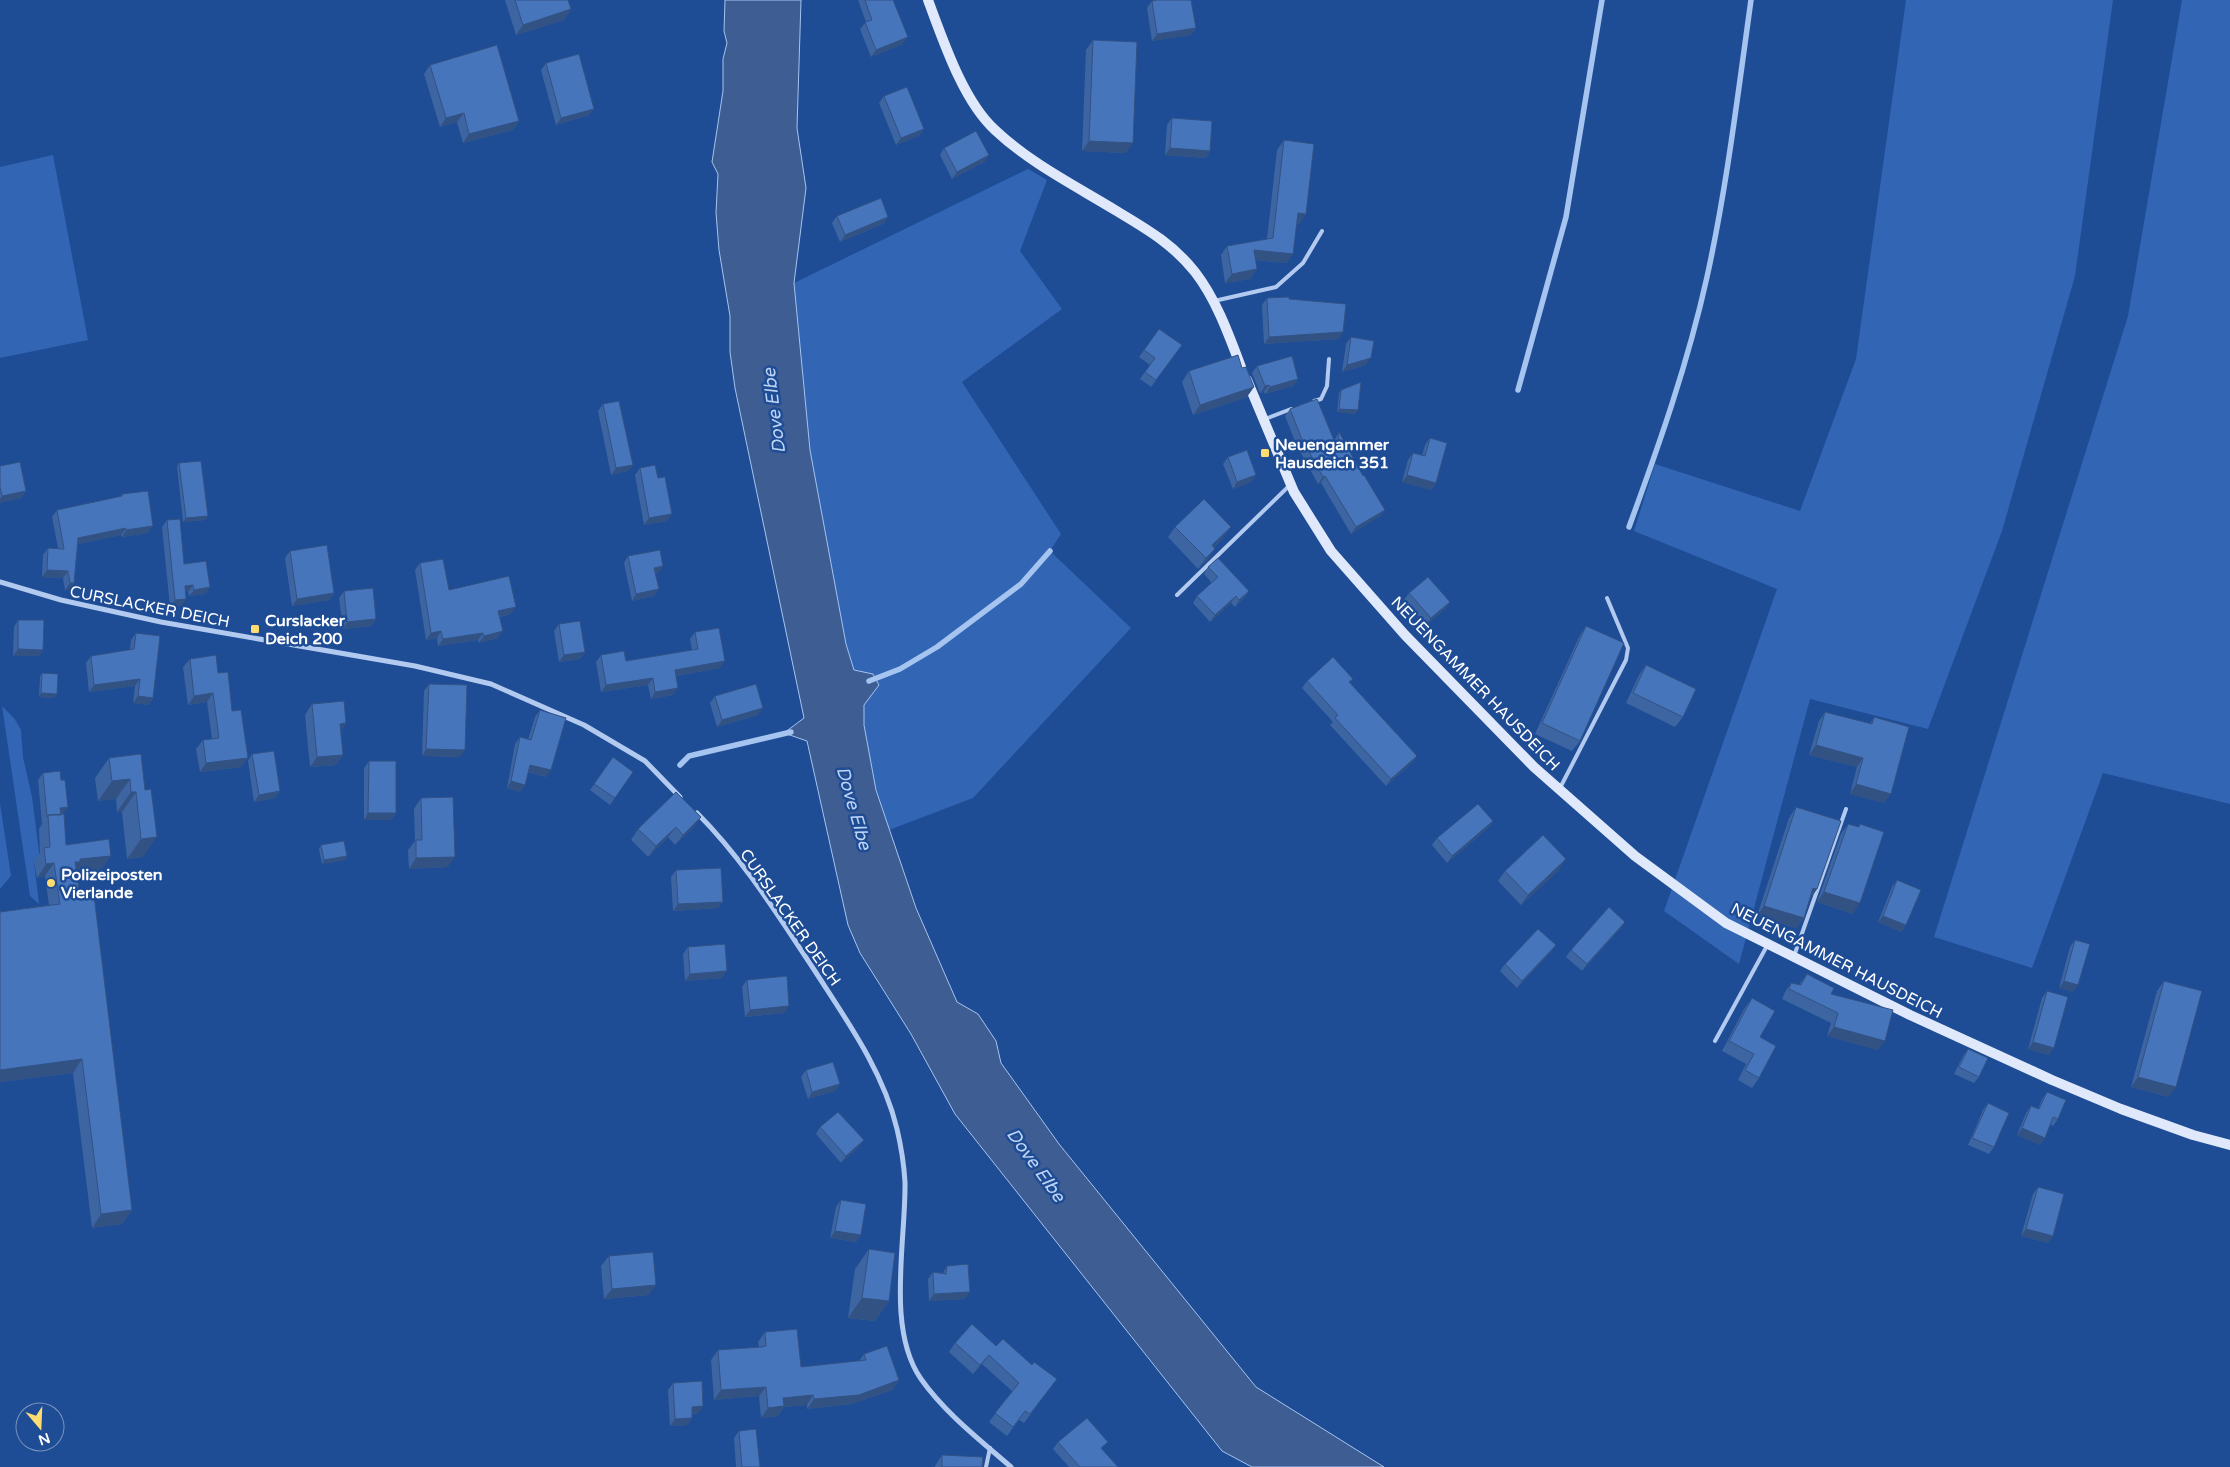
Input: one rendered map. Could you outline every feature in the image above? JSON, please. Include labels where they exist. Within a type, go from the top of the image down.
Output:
[{"type":"street","name":"NEUENGAMMER HAUSDEICH","points":[[928,0],[944,44],[967,94],[994,129],[1036,163],[1161,237],[1195,272],[1230,338],[1290,484],[1331,551],[1399,628],[1534,767],[1635,856],[1726,923],[1910,1015],[2052,1080],[2184,1131],[2230,1145]]},
{"type":"street","name":"CURSLACKER DEICH","points":[[0,582],[61,600],[161,622],[415,666],[491,684],[584,725],[645,761],[685,801]]},
{"type":"street","name":"CURSLACKER DEICH","points":[[691,808],[745,868],[854,1032],[880,1080],[897,1128],[905,1180],[901,1307],[902,1329],[909,1354],[920,1378],[936,1398],[1010,1467]]},
{"type":"lane","points":[[1212,301],[1276,287],[1303,263],[1322,231]]},
{"type":"lane","points":[[1312,402],[1321,399],[1327,386],[1329,359]]},
{"type":"lane","points":[[1263,420],[1294,408]]},
{"type":"lane","points":[[1178,596],[1290,484]]},
{"type":"lane","points":[[1559,789],[1626,660],[1628,648],[1607,598]]},
{"type":"lane","points":[[1794,956],[1846,809]]},
{"type":"lane","points":[[1715,1041],[1768,944]]},
{"type":"lane","points":[[986,1467],[990,1448]]},
{"type":"shaded area","points":[[1906,0],[2113,0],[2075,276],[2002,531],[1928,729],[1810,699],[1739,964],[1664,911],[1777,589],[1634,531],[1655,464],[1800,511],[1856,359]]},
{"type":"shaded area","points":[[2182,0],[2230,0],[2230,804],[2103,773],[2032,968],[1934,937],[2128,316]]},
{"type":"shaded area","points":[[53,155],[88,340],[0,358],[0,167]]},
{"type":"shaded area","points":[[1028,169],[1047,180],[1020,251],[1062,309],[962,382],[1061,534],[1050,551],[1131,628],[973,798],[889,830],[875,785],[865,738],[864,708],[873,674],[854,671],[846,644],[810,450],[794,283]]},
{"type":"shaded area","points":[[2,706],[14,718],[21,730],[23,757],[32,797],[40,859],[34,862],[39,904],[30,896]]},
{"type":"shaded area","points":[[0,803],[11,876],[0,889]]},
{"type":"water","name":"Dove Elbe","points":[[725,0],[801,0],[797,128],[806,188],[794,283],[810,450],[846,644],[854,670],[873,674],[879,685],[864,705],[864,725],[876,790],[916,908],[957,1002],[978,1014],[996,1041],[1001,1063],[1059,1144],[1256,1387],[1384,1467],[1252,1467],[1222,1451],[955,1114],[911,1034],[860,953],[848,925],[807,741],[784,733],[804,718],[735,388],[730,352],[730,316],[719,250],[716,213],[718,174],[712,162],[723,91],[723,59],[727,43],[724,31]]},
{"type":"building","points":[[515,0],[568,0],[571,9],[523,25]]},
{"type":"building","points":[[865,0],[893,0],[908,37],[876,50],[865,22],[872,20]]},
{"type":"building","points":[[1191,0],[1196,28],[1157,34],[1152,1]]},
{"type":"building","points":[[1093,40],[1137,42],[1133,143],[1089,141]]},
{"type":"building","points":[[497,45],[519,121],[469,134],[464,113],[446,118],[430,65]]},
{"type":"building","points":[[579,54],[594,109],[561,118],[546,63]]},
{"type":"building","points":[[907,87],[924,129],[901,138],[884,96]]},
{"type":"building","points":[[1172,118],[1212,121],[1210,151],[1170,148]]},
{"type":"building","points":[[976,131],[989,155],[957,172],[944,148]]},
{"type":"building","points":[[1284,140],[1314,144],[1306,214],[1298,213],[1293,254],[1254,250],[1257,269],[1232,274],[1227,246],[1273,238]]},
{"type":"building","points":[[881,198],[888,217],[845,235],[837,216]]},
{"type":"building","points":[[1289,297],[1289,299],[1346,304],[1343,332],[1269,337],[1267,298]]},
{"type":"building","points":[[1159,329],[1182,345],[1156,380],[1145,372],[1155,358],[1144,350]]},
{"type":"building","points":[[1351,337],[1374,341],[1371,358],[1347,365]]},
{"type":"building","points":[[1238,355],[1242,368],[1246,367],[1254,387],[1200,405],[1189,371]]},
{"type":"building","points":[[1292,356],[1298,379],[1270,387],[1269,385],[1265,386],[1257,366]]},
{"type":"building","points":[[1361,382],[1358,410],[1339,409],[1341,390]]},
{"type":"building","points":[[1317,399],[1338,450],[1339,432],[1363,476],[1385,510],[1356,527],[1325,476],[1323,477],[1301,437],[1290,409]]},
{"type":"building","points":[[619,401],[633,465],[616,468],[603,404]]},
{"type":"building","points":[[1430,438],[1447,443],[1436,483],[1407,475],[1413,453],[1425,456]]},
{"type":"building","points":[[1247,450],[1256,475],[1237,482],[1228,457]]},
{"type":"building","points":[[201,461],[208,516],[186,518],[179,463]]},
{"type":"building","points":[[20,462],[26,491],[2,496],[0,466]]},
{"type":"building","points":[[655,465],[658,478],[665,477],[672,514],[649,518],[640,468]]},
{"type":"building","points":[[148,491],[153,526],[126,530],[126,528],[78,538],[74,583],[70,583],[68,571],[47,570],[48,548],[64,549],[57,510],[122,496],[122,494]]},
{"type":"building","points":[[1204,499],[1231,527],[1212,545],[1215,549],[1206,558],[1175,527]]},
{"type":"building","points":[[180,519],[184,564],[206,561],[210,587],[194,590],[193,585],[185,586],[186,599],[175,600],[167,520]]},
{"type":"building","points":[[327,545],[334,593],[297,599],[290,551]]},
{"type":"building","points":[[660,550],[663,566],[654,568],[659,589],[636,594],[628,556]]},
{"type":"building","points":[[1218,558],[1249,591],[1239,600],[1236,596],[1215,615],[1197,596],[1218,577],[1208,567]]},
{"type":"building","points":[[443,559],[449,590],[509,576],[516,607],[498,611],[503,631],[484,636],[483,633],[443,639],[441,631],[431,633],[420,563]]},
{"type":"building","points":[[1428,577],[1450,602],[1431,618],[1409,593]]},
{"type":"building","points":[[373,588],[376,619],[347,622],[344,591]]},
{"type":"building","points":[[18,620],[44,620],[43,650],[18,649]]},
{"type":"building","points":[[580,621],[585,652],[564,655],[559,624]]},
{"type":"building","points":[[1586,626],[1624,643],[1580,741],[1542,723]]},
{"type":"building","points":[[719,628],[725,661],[675,670],[678,688],[655,692],[653,678],[606,685],[601,655],[624,651],[626,661],[698,649],[695,632]]},
{"type":"building","points":[[136,633],[160,636],[153,698],[138,696],[140,679],[94,685],[91,656],[134,649]]},
{"type":"building","points":[[216,655],[218,673],[228,672],[232,711],[241,710],[248,758],[206,763],[203,740],[219,738],[213,693],[194,696],[190,659]]},
{"type":"building","points":[[1333,657],[1353,679],[1349,682],[1417,756],[1391,779],[1335,718],[1338,715],[1307,681]]},
{"type":"building","points":[[1646,665],[1696,689],[1683,717],[1633,693]]},
{"type":"building","points":[[42,673],[58,674],[57,694],[41,693]]},
{"type":"building","points":[[429,684],[467,685],[465,750],[426,749]]},
{"type":"building","points":[[756,684],[763,708],[722,720],[715,696]]},
{"type":"building","points":[[344,701],[346,723],[340,724],[343,755],[317,757],[312,704]]},
{"type":"building","points":[[540,710],[566,718],[551,770],[530,765],[525,785],[511,781],[520,737],[531,740]]},
{"type":"building","points":[[1825,712],[1872,724],[1874,717],[1909,727],[1891,794],[1856,784],[1863,758],[1816,745]]},
{"type":"building","points":[[274,751],[280,791],[259,795],[252,754]]},
{"type":"building","points":[[141,754],[145,790],[151,789],[157,837],[141,839],[136,792],[131,792],[130,779],[112,781],[109,758]]},
{"type":"building","points":[[613,757],[633,772],[615,798],[594,784]]},
{"type":"building","points":[[369,761],[396,761],[396,813],[368,813]]},
{"type":"building","points":[[60,771],[61,780],[65,780],[68,807],[60,808],[61,815],[48,815],[47,817],[43,773]]},
{"type":"building","points":[[676,792],[701,817],[683,835],[676,827],[656,846],[638,829]]},
{"type":"building","points":[[453,797],[455,857],[416,858],[416,840],[422,840],[421,798]]},
{"type":"building","points":[[1478,804],[1493,821],[1452,856],[1437,838]]},
{"type":"building","points":[[1796,807],[1841,821],[1817,889],[1813,888],[1804,918],[1764,906]]},
{"type":"building","points":[[64,814],[66,845],[109,839],[111,856],[80,859],[80,862],[75,862],[80,897],[94,895],[132,1210],[101,1214],[82,1059],[0,1070],[0,912],[60,904],[54,863],[46,864],[44,848],[50,847],[48,815]]},
{"type":"building","points":[[1848,824],[1859,827],[1860,824],[1884,832],[1860,903],[1824,892]]},
{"type":"building","points":[[1543,835],[1566,859],[1528,895],[1505,871]]},
{"type":"building","points":[[344,841],[347,856],[324,860],[321,845]]},
{"type":"building","points":[[721,868],[723,902],[678,904],[676,870]]},
{"type":"building","points":[[1897,880],[1921,890],[1906,925],[1883,916]]},
{"type":"building","points":[[1609,907],[1625,922],[1587,964],[1571,950]]},
{"type":"building","points":[[1538,929],[1556,945],[1522,981],[1505,964]]},
{"type":"building","points":[[2075,940],[2090,944],[2078,985],[2064,981]]},
{"type":"building","points":[[725,944],[727,971],[690,974],[688,947]]},
{"type":"building","points":[[1807,974],[1834,988],[1831,994],[1893,1010],[1885,1041],[1834,1027],[1838,1013],[1789,989],[1791,983],[1801,985]]},
{"type":"building","points":[[787,976],[789,1006],[750,1010],[747,980]]},
{"type":"building","points":[[2164,981],[2202,991],[2176,1087],[2138,1077]]},
{"type":"building","points":[[2047,991],[2068,997],[2054,1048],[2033,1042]]},
{"type":"building","points":[[1752,998],[1775,1011],[1760,1037],[1776,1046],[1759,1078],[1745,1070],[1754,1054],[1729,1041]]},
{"type":"building","points":[[1968,1049],[1988,1058],[1979,1077],[1959,1067]]},
{"type":"building","points":[[833,1062],[840,1084],[812,1092],[806,1070]]},
{"type":"building","points":[[2047,1092],[2066,1100],[2058,1119],[2053,1117],[2045,1138],[2022,1128],[2031,1106],[2039,1109]]},
{"type":"building","points":[[1988,1103],[2009,1113],[1994,1147],[1972,1138]]},
{"type":"building","points":[[838,1112],[864,1140],[846,1156],[820,1127]]},
{"type":"building","points":[[2038,1187],[2064,1194],[2053,1236],[2026,1229]]},
{"type":"building","points":[[841,1200],[866,1204],[861,1235],[835,1231]]},
{"type":"building","points":[[869,1249],[895,1253],[889,1301],[862,1298]]},
{"type":"building","points":[[653,1252],[656,1285],[612,1289],[609,1256]]},
{"type":"building","points":[[968,1264],[970,1292],[934,1294],[933,1272],[946,1274],[947,1266]]},
{"type":"building","points":[[972,1324],[996,1346],[1003,1339],[1032,1365],[1034,1362],[1057,1379],[1030,1414],[1025,1411],[1013,1427],[995,1413],[1019,1383],[989,1355],[980,1365],[955,1343]]},
{"type":"building","points":[[797,1329],[801,1367],[866,1360],[864,1354],[887,1346],[899,1380],[859,1395],[814,1399],[813,1395],[783,1398],[784,1406],[768,1408],[766,1387],[721,1390],[718,1350],[766,1346],[765,1332]]},
{"type":"building","points":[[702,1381],[703,1406],[692,1407],[692,1418],[675,1419],[673,1383]]},
{"type":"building","points":[[1087,1418],[1108,1442],[1101,1448],[1118,1467],[1080,1467],[1058,1442]]},
{"type":"building","points":[[756,1429],[760,1467],[742,1467],[739,1431]]},
{"type":"building","points":[[942,1455],[983,1457],[982,1467],[942,1467]]},
{"type":"waterway","points":[[1518,390],[1566,217],[1602,0]]},
{"type":"waterway","points":[[1629,527],[1682,372],[1707,277],[1737,105],[1751,0]]},
{"type":"waterway","points":[[869,681],[900,669],[937,647],[1021,584],[1050,551]]},
{"type":"waterway","points":[[680,765],[689,756],[791,732]]},
{"type":"place","name":"Neuengammer Hausdeich 351","points":[[1265,453]]},
{"type":"place","name":"Curslacker Deich 200","points":[[255,629]]},
{"type":"place","name":"Polizeiposten Vierlande","points":[[51,883]]}]
